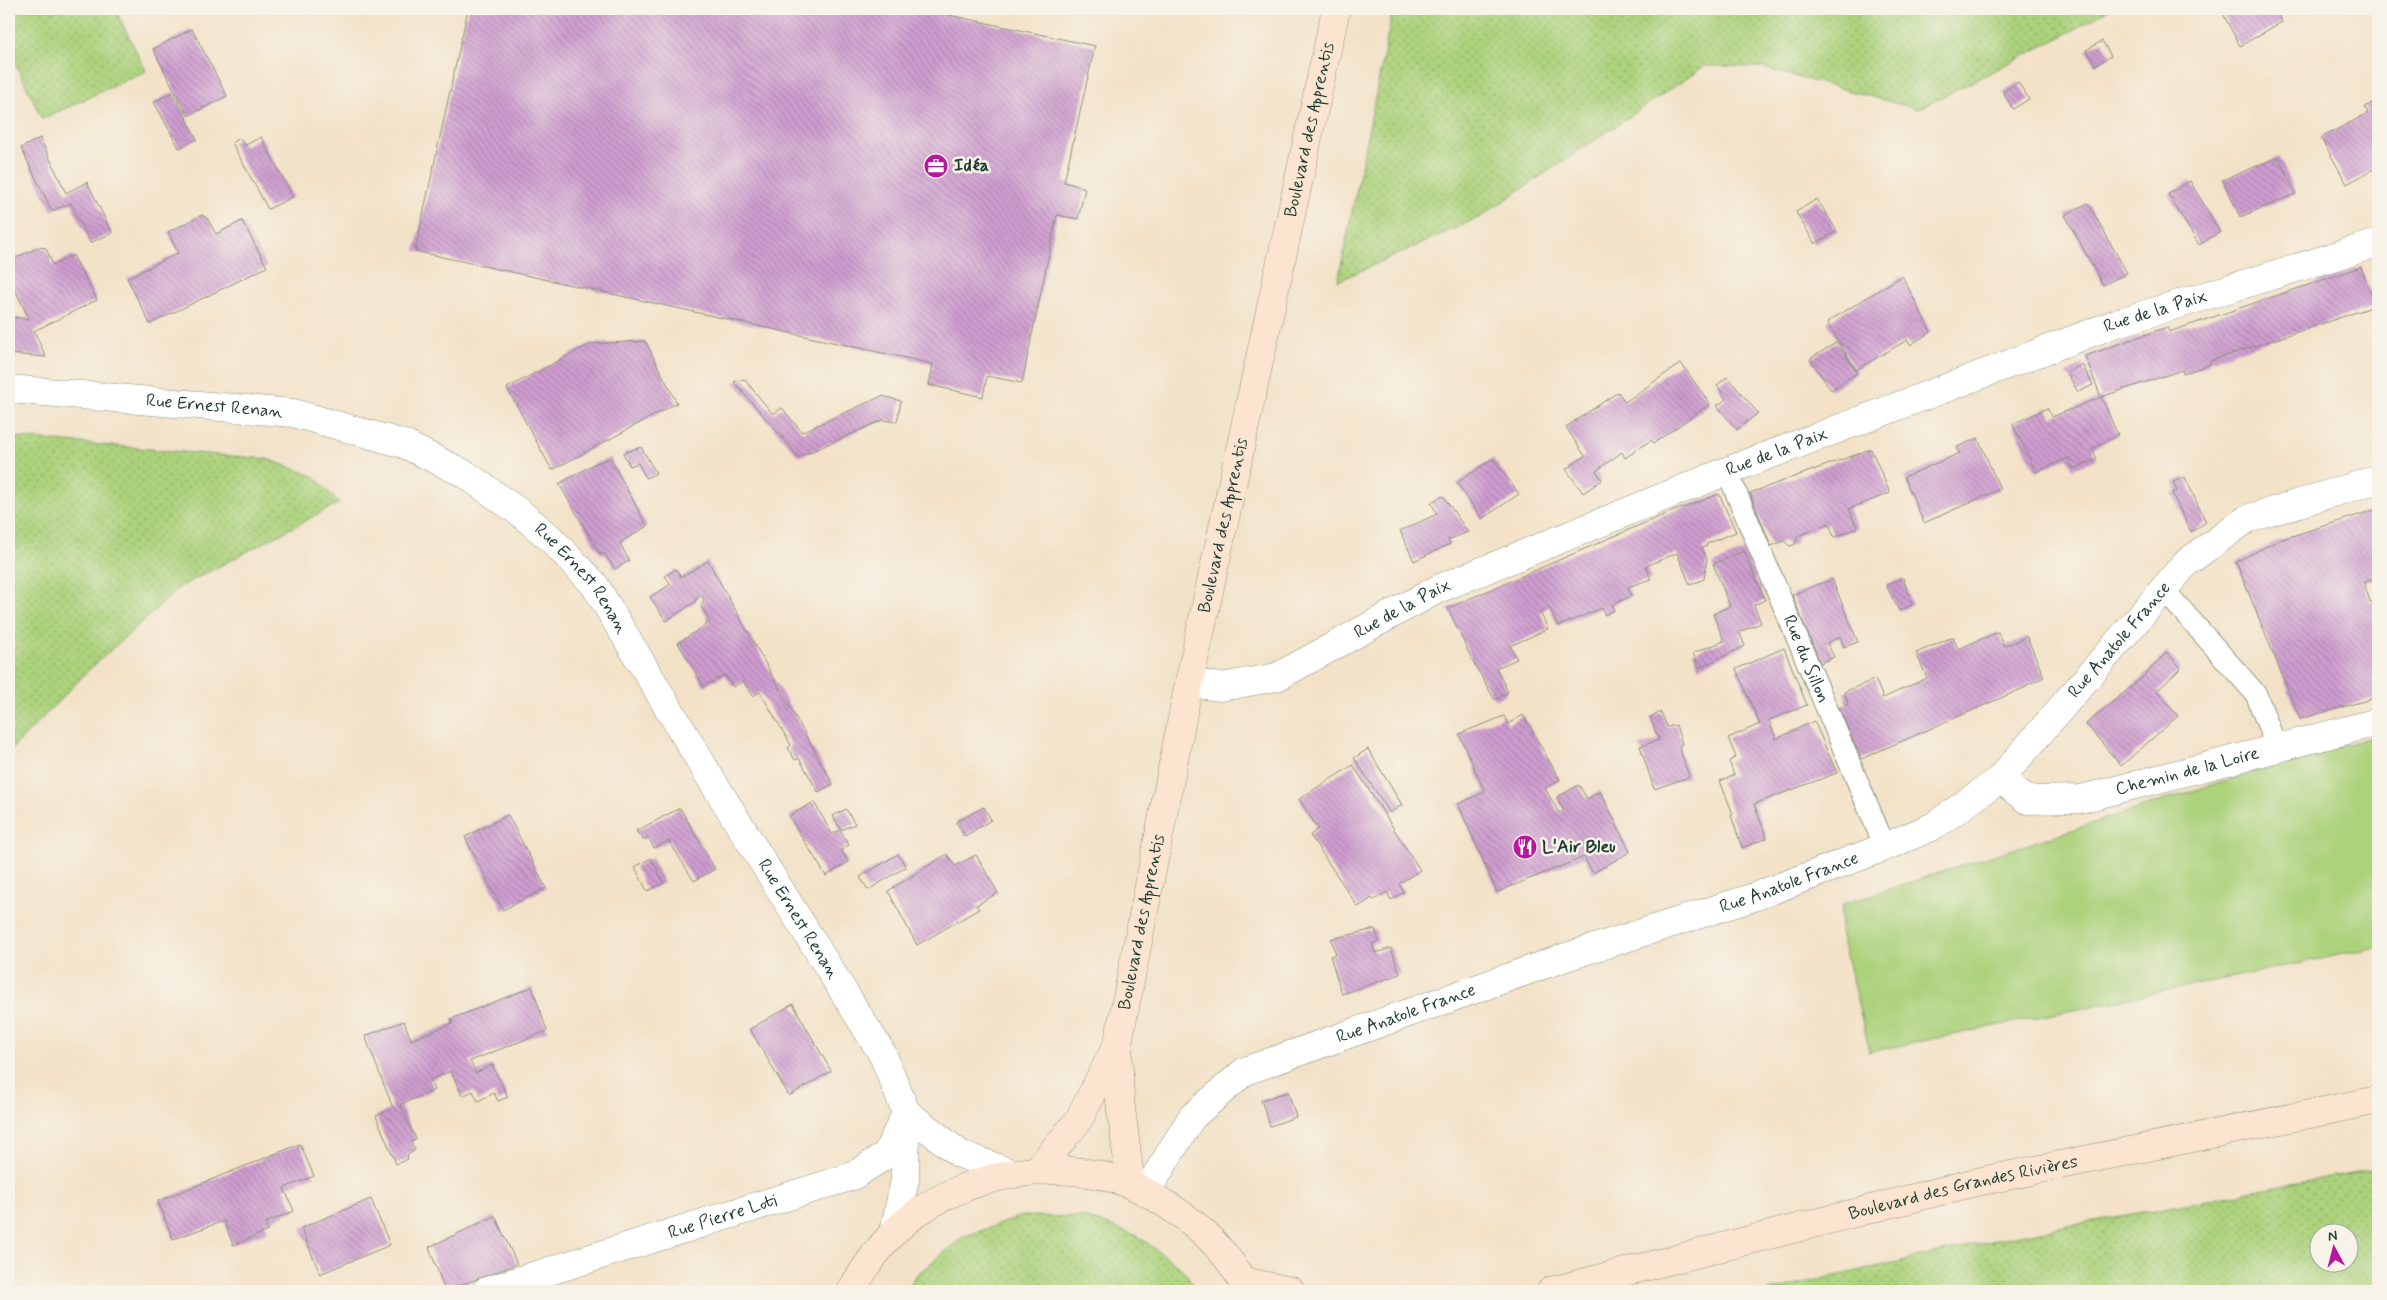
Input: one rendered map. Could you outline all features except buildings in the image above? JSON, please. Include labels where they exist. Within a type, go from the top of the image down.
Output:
[{"type":"main road","name":"Boulevard des Apprentis","points":[[1138,1188],[1120,1101],[1118,1043],[1189,683],[1336,9]]},
{"type":"main road","name":"Boulevard des Apprentis","points":[[1024,1172],[1078,1121],[1118,1043]]},
{"type":"main road","name":"Boulevard des Grandes Rivières","points":[[1551,1291],[1972,1183],[2378,1100]]},
{"type":"main road","points":[[851,1291],[866,1265],[894,1232],[929,1205],[968,1185],[1024,1172],[1068,1171],[1100,1176],[1138,1188],[1192,1221],[1229,1261],[1245,1286],[1291,1291]]},
{"type":"street","name":"Rue de la Paix","points":[[1189,683],[1221,688],[1277,677],[1438,589],[1727,471],[2116,323],[2378,243]]},
{"type":"street","name":"Rue Ernest Renan","points":[[9,389],[293,412],[404,444],[465,474],[519,512],[550,538],[594,584],[883,1055],[906,1112],[905,1180],[894,1232]]},
{"type":"street","name":"Rue Anatole France","points":[[1138,1188],[1192,1117],[1245,1071],[1563,958],[1754,897],[1885,847],[1934,826],[2000,779],[2186,563],[2247,519],[2378,478]]},
{"type":"street","name":"Chemin de la Loire","points":[[2000,779],[2027,800],[2081,799],[2378,722]]},
{"type":"street","points":[[906,1112],[960,1154],[1024,1172]]},
{"type":"street","name":"Rue Pierre Loti","points":[[502,1289],[853,1176],[886,1155],[906,1112]]},
{"type":"lane","name":"Rue du Sillon","points":[[1727,471],[1885,847]]},
{"type":"lane","points":[[2164,590],[2256,694],[2277,749]]},
{"type":"green space","points":[[9,9],[115,9],[146,71],[42,119],[9,50]]},
{"type":"green space","points":[[1393,9],[2109,9],[2063,36],[1918,109],[1759,67],[1705,66],[1480,217],[1338,281]]},
{"type":"green space","points":[[9,437],[267,459],[314,476],[339,503],[180,587],[90,669],[9,752]]},
{"type":"green space","points":[[2378,735],[2378,947],[1870,1052],[1840,932],[1843,904],[2220,782]]},
{"type":"green space","points":[[2378,1168],[2378,1291],[1768,1291],[2009,1237]]},
{"type":"green space","points":[[1022,1216],[1084,1217],[1138,1236],[1183,1270],[1198,1291],[906,1291],[915,1276],[963,1237]]},
{"type":"place","name":"Idéa","points":[[936,166]]},
{"type":"place","name":"L'Air Bleu","points":[[1525,847]]}]
